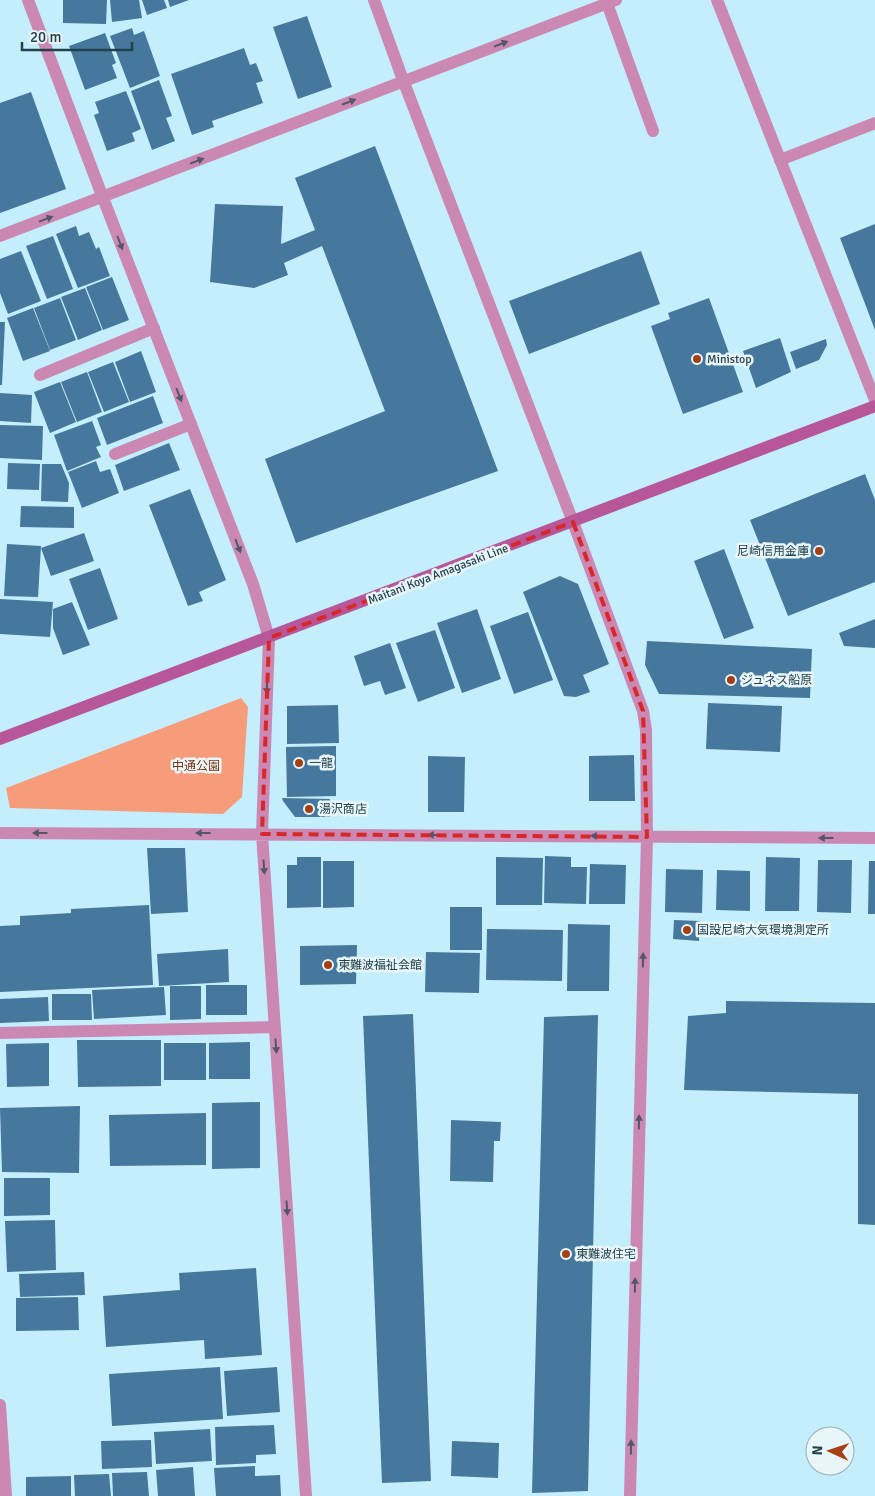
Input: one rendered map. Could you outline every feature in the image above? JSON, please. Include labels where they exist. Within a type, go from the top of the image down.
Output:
[{"type":"main road","name":"Maitani Koya Amagasaki Line","points":[[0,738],[269,638],[875,406]]},
{"type":"street","points":[[28,0],[253,584],[269,638],[262,834],[306,1496]]},
{"type":"street","points":[[374,0],[643,711],[646,730],[646,837],[630,1496]]},
{"type":"street","points":[[717,0],[875,400]]},
{"type":"street","points":[[0,236],[103,198],[403,80],[612,2],[653,131]]},
{"type":"street","points":[[780,160],[875,123]]},
{"type":"street","points":[[40,375],[154,328]]},
{"type":"street","points":[[115,454],[190,424]]},
{"type":"street","points":[[0,833],[875,838]]},
{"type":"street","points":[[0,1033],[274,1027]]},
{"type":"street","points":[[0,1405],[6,1496]]},
{"type":"highlighted area","points":[[573,522],[643,711],[647,837],[262,834],[269,638]]},
{"type":"green space","name":"中通公園","points":[[241,698],[248,707],[242,797],[223,814],[10,808],[6,788]]},
{"type":"building","points":[[63,0],[107,0],[106,24],[63,23]]},
{"type":"building","points":[[110,0],[139,0],[142,18],[112,22]]},
{"type":"building","points":[[142,0],[164,0],[167,8],[147,15]]},
{"type":"building","points":[[168,0],[189,0],[170,7]]},
{"type":"building","points":[[307,16],[332,87],[298,99],[273,27]]},
{"type":"building","points":[[132,28],[134,35],[144,31],[160,76],[130,88],[110,36]]},
{"type":"building","points":[[105,33],[116,63],[112,65],[117,78],[85,90],[69,46]]},
{"type":"building","points":[[244,48],[250,65],[256,63],[263,81],[256,83],[263,103],[212,121],[214,127],[192,135],[171,74]]},
{"type":"building","points":[[159,80],[172,116],[166,118],[175,141],[152,150],[131,91]]},
{"type":"building","points":[[126,91],[141,129],[132,133],[135,141],[107,151],[94,115],[99,113],[95,102]]},
{"type":"building","points":[[31,92],[66,189],[0,213],[0,103]]},
{"type":"building","points":[[375,146],[498,471],[296,543],[265,459],[385,411],[322,246],[284,263],[288,275],[254,288],[210,282],[215,204],[283,206],[281,244],[315,230],[295,178]]},
{"type":"building","points":[[875,224],[875,330],[840,238]]},
{"type":"building","points":[[76,226],[79,236],[89,232],[96,249],[99,247],[110,276],[78,288],[56,234]]},
{"type":"building","points":[[53,236],[73,289],[47,299],[26,246]]},
{"type":"building","points":[[21,251],[41,301],[8,314],[0,293],[0,259]]},
{"type":"building","points":[[641,251],[660,304],[529,354],[509,301]]},
{"type":"building","points":[[112,277],[129,320],[103,330],[86,287]]},
{"type":"building","points":[[85,288],[102,330],[78,340],[61,297]]},
{"type":"building","points":[[60,298],[76,340],[50,350],[34,308]]},
{"type":"building","name":"Ministop","points":[[709,298],[743,392],[683,414],[651,326],[670,319],[668,313]]},
{"type":"building","points":[[33,308],[50,351],[23,361],[7,318]]},
{"type":"building","points":[[0,322],[5,322],[2,385],[0,385]]},
{"type":"building","points":[[780,338],[791,372],[756,388],[743,351]]},
{"type":"building","points":[[826,339],[827,345],[819,360],[796,369],[790,352]]},
{"type":"building","points":[[141,351],[156,392],[130,402],[115,362]]},
{"type":"building","points":[[113,362],[129,402],[104,412],[88,372]]},
{"type":"building","points":[[87,372],[102,412],[77,422],[61,382]]},
{"type":"building","points":[[60,382],[76,422],[50,433],[34,392]]},
{"type":"building","points":[[0,393],[32,395],[31,423],[0,421]]},
{"type":"building","points":[[153,396],[163,423],[107,445],[97,418]]},
{"type":"building","points":[[92,421],[101,445],[96,447],[101,457],[67,471],[54,435]]},
{"type":"building","points":[[0,425],[43,426],[42,460],[0,458]]},
{"type":"building","points":[[169,443],[180,470],[124,491],[115,465]]},
{"type":"building","points":[[96,461],[100,472],[110,469],[119,493],[82,508],[68,472]]},
{"type":"building","points":[[8,463],[40,464],[39,490],[7,489]]},
{"type":"building","points":[[42,464],[61,464],[69,483],[68,502],[41,501]]},
{"type":"building","name":"尼崎信用金庫","points":[[865,474],[875,500],[875,582],[788,616],[750,520]]},
{"type":"building","points":[[190,489],[226,580],[199,592],[203,601],[188,606],[149,505]]},
{"type":"building","points":[[21,506],[74,507],[74,528],[20,527]]},
{"type":"building","points":[[84,533],[94,561],[51,576],[41,548]]},
{"type":"building","points":[[7,544],[41,546],[38,597],[4,596]]},
{"type":"building","points":[[724,549],[754,628],[724,639],[694,561]]},
{"type":"building","points":[[100,568],[118,619],[88,630],[69,579]]},
{"type":"building","points":[[560,576],[578,584],[609,664],[583,675],[590,692],[576,697],[564,696],[523,592]]},
{"type":"building","points":[[0,599],[53,602],[50,637],[0,634]]},
{"type":"building","points":[[72,602],[90,645],[63,655],[53,628],[53,609]]},
{"type":"building","points":[[477,609],[501,679],[462,693],[437,623]]},
{"type":"building","points":[[528,612],[553,680],[514,694],[490,626]]},
{"type":"building","points":[[875,619],[875,648],[844,646],[839,633]]},
{"type":"building","points":[[435,630],[455,688],[418,702],[396,643]]},
{"type":"building","name":"ジュネス船原","points":[[647,641],[812,649],[810,698],[659,694],[645,665]]},
{"type":"building","points":[[390,643],[406,688],[385,695],[380,681],[364,686],[354,656]]},
{"type":"building","points":[[708,703],[782,706],[780,752],[706,749]]},
{"type":"building","points":[[338,705],[339,743],[287,744],[287,706]]},
{"type":"building","points":[[336,746],[336,796],[287,797],[286,747]]},
{"type":"building","points":[[634,755],[635,801],[589,801],[589,756]]},
{"type":"building","points":[[428,756],[465,757],[464,812],[428,812]]},
{"type":"building","name":"湯沢商店","points":[[282,798],[330,799],[330,817],[295,817]]},
{"type":"building","points":[[147,848],[185,848],[188,912],[151,914]]},
{"type":"building","points":[[545,856],[571,857],[571,867],[587,867],[586,904],[544,903]]},
{"type":"building","points":[[297,857],[321,857],[321,907],[287,908],[287,865],[297,865]]},
{"type":"building","points":[[496,857],[543,858],[542,905],[496,905]]},
{"type":"building","points":[[766,857],[800,858],[799,911],[765,911]]},
{"type":"building","points":[[818,860],[852,860],[851,913],[817,912]]},
{"type":"building","points":[[323,861],[354,861],[354,907],[323,908]]},
{"type":"building","points":[[869,861],[875,861],[875,914],[868,914]]},
{"type":"building","points":[[590,864],[626,865],[625,904],[589,904]]},
{"type":"building","points":[[666,869],[703,870],[702,913],[665,912]]},
{"type":"building","points":[[717,870],[750,871],[750,911],[716,910]]},
{"type":"building","points":[[149,905],[153,985],[0,992],[0,926],[20,925],[20,916],[71,913],[71,909]]},
{"type":"building","points":[[450,907],[482,907],[482,950],[450,950]]},
{"type":"building","name":"国設尼崎大気環境測定所","points":[[674,920],[700,921],[699,941],[673,939]]},
{"type":"building","points":[[568,924],[610,925],[609,991],[567,991]]},
{"type":"building","points":[[487,929],[563,930],[562,981],[486,980]]},
{"type":"building","name":"東難波福祉会館","points":[[357,945],[356,984],[300,985],[300,946]]},
{"type":"building","points":[[228,949],[229,982],[159,986],[157,954]]},
{"type":"building","points":[[426,952],[480,953],[479,993],[425,992]]},
{"type":"building","points":[[206,985],[247,985],[247,1015],[206,1015]]},
{"type":"building","points":[[170,986],[201,986],[201,1019],[170,1020]]},
{"type":"building","points":[[164,987],[166,1015],[94,1019],[92,990]]},
{"type":"building","points":[[52,994],[91,994],[92,1020],[52,1020]]},
{"type":"building","points":[[48,997],[49,1021],[0,1023],[0,999]]},
{"type":"building","points":[[726,1001],[875,1003],[875,1225],[858,1224],[858,1094],[684,1090],[688,1016],[726,1013]]},
{"type":"building","points":[[413,1014],[431,1481],[382,1483],[363,1016]]},
{"type":"building","name":"東難波住宅","points":[[598,1015],[588,1491],[532,1493],[544,1017]]},
{"type":"building","points":[[77,1040],[161,1040],[161,1086],[78,1087]]},
{"type":"building","points":[[250,1042],[250,1079],[209,1079],[209,1043]]},
{"type":"building","points":[[49,1043],[49,1086],[7,1087],[6,1044]]},
{"type":"building","points":[[164,1043],[206,1043],[206,1080],[164,1080]]},
{"type":"building","points":[[260,1102],[260,1168],[212,1169],[212,1103]]},
{"type":"building","points":[[80,1106],[79,1173],[2,1172],[0,1108]]},
{"type":"building","points":[[206,1113],[206,1165],[110,1166],[109,1115]]},
{"type":"building","points":[[451,1120],[501,1122],[500,1141],[494,1141],[493,1182],[450,1181]]},
{"type":"building","points":[[4,1178],[50,1178],[50,1215],[4,1216]]},
{"type":"building","points":[[55,1220],[56,1270],[7,1272],[5,1221]]},
{"type":"building","points":[[256,1268],[262,1355],[205,1359],[204,1340],[106,1347],[103,1296],[180,1290],[179,1273]]},
{"type":"building","points":[[84,1272],[85,1295],[20,1297],[19,1274]]},
{"type":"building","points":[[78,1297],[79,1330],[16,1331],[16,1298]]},
{"type":"building","points":[[220,1367],[223,1419],[112,1426],[109,1374]]},
{"type":"building","points":[[277,1367],[280,1412],[227,1416],[224,1371]]},
{"type":"building","points":[[274,1425],[276,1454],[256,1455],[256,1463],[216,1465],[215,1427]]},
{"type":"building","points":[[210,1429],[212,1461],[156,1464],[154,1432]]},
{"type":"building","points":[[151,1440],[152,1467],[102,1469],[101,1441]]},
{"type":"building","points":[[452,1441],[499,1443],[498,1478],[451,1476]]},
{"type":"building","points":[[255,1466],[255,1476],[280,1475],[281,1496],[216,1496],[214,1468]]},
{"type":"building","points":[[193,1467],[195,1496],[158,1496],[156,1470]]},
{"type":"building","points":[[147,1472],[149,1496],[113,1496],[112,1473]]},
{"type":"building","points":[[109,1474],[111,1496],[75,1496],[74,1475]]},
{"type":"building","points":[[71,1476],[71,1496],[26,1496],[26,1477]]},
{"type":"place","name":"Ministop","points":[[697,359]]},
{"type":"place","name":"尼崎信用金庫","points":[[819,551]]},
{"type":"place","name":"ジュネス船原","points":[[731,680]]},
{"type":"place","name":"一龍","points":[[299,763]]},
{"type":"place","name":"湯沢商店","points":[[309,809]]},
{"type":"place","name":"国設尼崎大気環境測定所","points":[[687,930]]},
{"type":"place","name":"東難波福祉会館","points":[[328,965]]},
{"type":"place","name":"東難波住宅","points":[[566,1254]]}]
